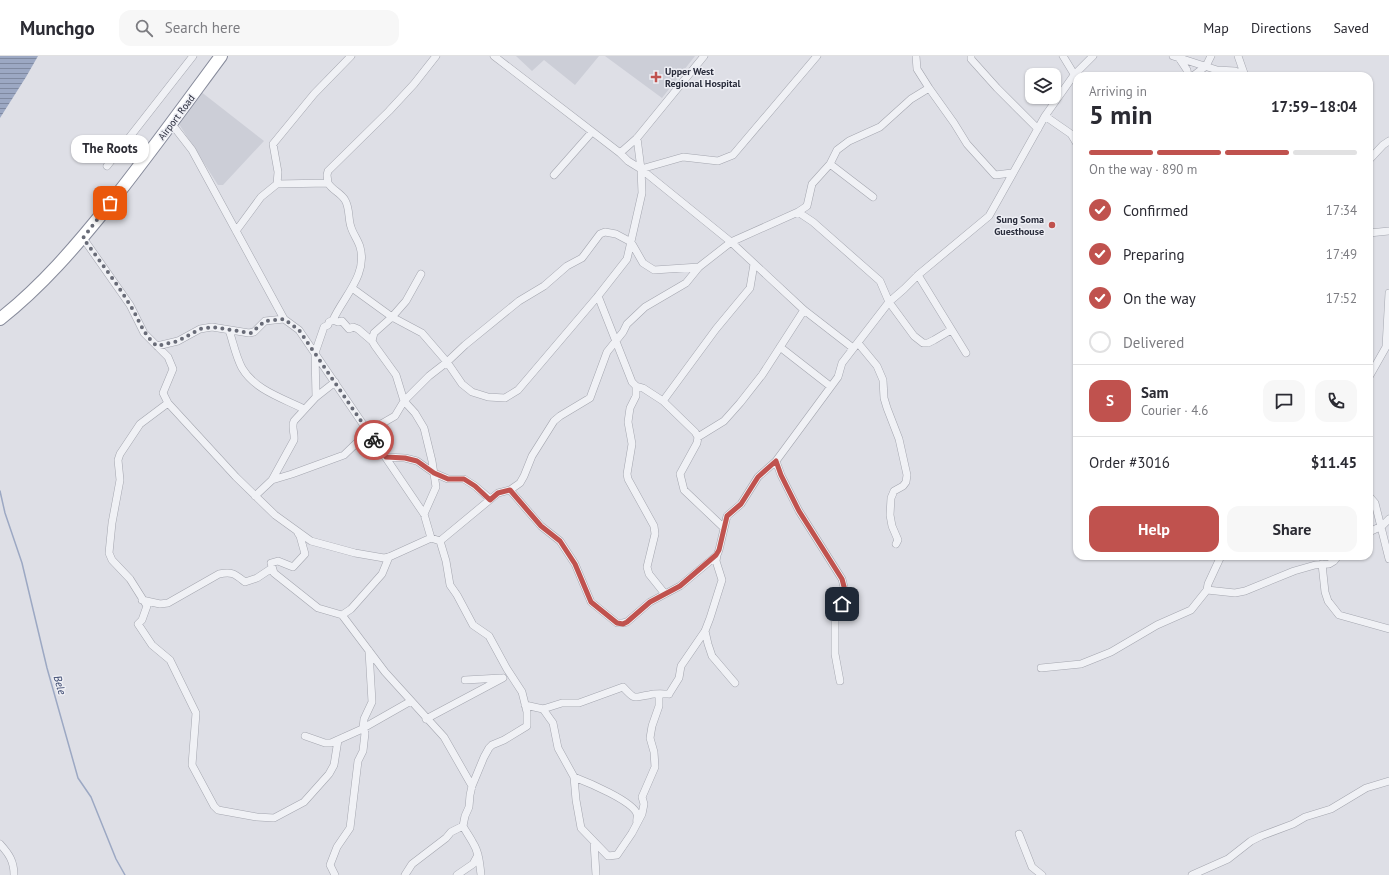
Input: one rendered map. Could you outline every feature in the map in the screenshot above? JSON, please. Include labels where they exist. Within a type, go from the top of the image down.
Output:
[{"type":"highway","name":"Airport Road","points":[[0,319],[40,285],[83,238],[129,180],[222,56]]},
{"type":"street","points":[[108,166],[194,56]]},
{"type":"street","points":[[277,184],[278,172],[273,144],[314,94],[351,56]]},
{"type":"street","points":[[316,397],[315,353],[324,328],[333,320],[338,308],[352,288],[361,265],[360,248],[351,228],[346,201],[328,183],[326,175],[328,171],[389,111],[414,84],[436,56]]},
{"type":"street","points":[[494,56],[620,153],[628,161],[641,169],[731,242],[804,310],[855,346],[877,366],[883,380],[887,408],[899,439],[907,475],[906,482],[903,486],[894,491],[891,498],[890,515],[892,526],[898,540],[896,544]]},
{"type":"street","points":[[620,153],[637,138],[704,56]]},
{"type":"street","points":[[641,169],[683,157],[718,161],[733,154],[816,56]]},
{"type":"street","points":[[916,56],[917,68],[967,144],[996,175],[1012,173]]},
{"type":"street","points":[[971,56],[997,88],[1038,129]]},
{"type":"street","points":[[1063,56],[1073,72]]},
{"type":"street","points":[[1080,72],[1093,56]]},
{"type":"street","points":[[1198,72],[1206,66],[1211,56]]},
{"type":"street","points":[[1238,56],[1244,72]]},
{"type":"street","points":[[1176,57],[1217,70],[1241,72]]},
{"type":"street","points":[[1176,57],[1187,72]]},
{"type":"street","points":[[510,490],[541,526],[560,541],[575,564],[591,602],[617,623],[623,624],[627,622],[650,602],[685,582],[716,555],[719,550],[727,516],[741,504],[758,477],[776,461],[838,377],[842,363],[889,302],[918,275],[989,216],[1045,116],[1073,81]]},
{"type":"street","points":[[440,541],[498,493],[510,490],[520,483],[532,456],[554,421],[590,398],[607,352],[623,332],[627,324],[645,307],[686,283],[699,267],[731,242],[798,212],[807,206],[812,184],[830,164],[837,150],[849,141],[880,127],[910,99],[929,88]]},
{"type":"street","points":[[1045,116],[1073,134]]},
{"type":"street","points":[[171,123],[192,150],[284,319],[299,330],[386,457],[424,514],[431,538]]},
{"type":"street","points":[[554,175],[592,132]]},
{"type":"street","points":[[352,288],[392,317],[422,333],[447,362],[462,384],[472,392],[488,397],[505,398],[518,390],[598,296],[627,259],[642,193],[637,138]]},
{"type":"street","points":[[1373,156],[1389,141]]},
{"type":"street","points":[[830,164],[873,197]]},
{"type":"street","points":[[236,231],[262,197],[277,184],[328,183]]},
{"type":"street","points":[[798,212],[813,222],[880,281],[889,302],[914,336],[923,343],[928,343],[952,330]]},
{"type":"street","points":[[1373,233],[1389,231]]},
{"type":"street","points":[[272,480],[344,455],[368,431],[395,416],[404,401],[429,376],[465,345],[519,302],[544,286],[567,266],[582,258],[600,234],[605,232],[616,234],[631,242],[643,263],[654,270],[699,267]]},
{"type":"street","points":[[83,238],[130,305],[144,333],[168,357],[172,369],[163,393],[168,403],[236,477],[275,515],[315,543],[355,553],[384,558],[431,538],[440,541]]},
{"type":"street","points":[[663,401],[716,329],[750,288],[754,264]]},
{"type":"street","points":[[372,341],[374,333],[392,317],[406,301],[420,274]]},
{"type":"street","points":[[918,275],[966,353]]},
{"type":"street","points":[[1373,371],[1388,348],[1389,294]]},
{"type":"street","points":[[598,296],[632,382],[636,386],[643,388],[663,401],[695,432],[698,437],[697,443],[680,474],[681,483],[684,490],[724,528]]},
{"type":"street","points":[[698,437],[724,421],[762,375],[804,310]]},
{"type":"street","points":[[157,346],[178,341],[206,328],[212,327],[251,333],[265,321],[284,319]]},
{"type":"street","points":[[333,320],[338,322],[342,321],[349,329],[353,327],[372,341],[374,346],[396,375],[404,401],[415,413],[424,428],[434,473],[436,490],[424,514]]},
{"type":"street","points":[[229,330],[242,367],[257,385],[304,409]]},
{"type":"street","points":[[780,347],[830,386]]},
{"type":"street","points":[[256,496],[272,480],[294,440],[295,435],[292,424],[294,421],[316,397],[335,382]]},
{"type":"street","points":[[636,386],[636,396],[630,408],[628,422],[632,452],[627,474],[628,479],[654,526],[655,534],[647,567],[649,574],[665,594]]},
{"type":"street","points":[[168,403],[140,424],[120,454],[118,460],[120,480],[112,523],[109,553],[112,560],[130,579],[147,606],[142,620],[138,624],[152,645],[170,660],[196,713],[192,765],[214,806],[218,810],[257,818],[274,818],[304,802],[329,774],[334,765],[338,740]]},
{"type":"street","points":[[386,457],[405,458],[417,461],[434,473],[448,479],[464,479],[475,486],[490,500]]},
{"type":"street","points":[[776,461],[781,475],[799,511],[842,579],[846,594],[835,617],[835,654],[840,681]]},
{"type":"street","points":[[1373,501],[1382,526],[1389,559]]},
{"type":"street","points":[[1373,530],[1382,526],[1389,519]]},
{"type":"street","points":[[297,531],[305,554],[293,567],[278,561],[271,563],[274,572],[318,608],[342,615],[385,672],[426,719],[444,737],[472,786]]},
{"type":"street","points":[[440,541],[446,561],[450,585],[473,625],[489,636],[511,676],[522,692],[524,705],[527,712],[527,726],[504,740],[492,745],[484,757],[472,786],[469,807],[463,826],[474,844],[478,855],[481,875]]},
{"type":"street","points":[[669,694],[679,678],[681,666],[705,631],[722,580],[716,561],[716,555]]},
{"type":"street","points":[[342,615],[351,609],[382,574],[389,556]]},
{"type":"street","points":[[1041,668],[1081,664],[1111,652],[1157,625],[1191,610],[1207,590],[1208,584],[1219,560]]},
{"type":"street","points":[[1207,590],[1235,593],[1245,591],[1294,571],[1315,565],[1329,564],[1335,560]]},
{"type":"street","points":[[1322,564],[1324,587],[1328,601],[1338,615],[1389,628]]},
{"type":"street","points":[[142,600],[164,604],[173,601],[219,574],[233,573],[245,582],[257,578],[272,568]]},
{"type":"street","points":[[705,631],[712,656],[735,683]]},
{"type":"street","points":[[335,875],[330,865],[337,847],[350,828],[358,761],[363,751],[365,733],[363,728],[364,719],[372,702],[369,651]]},
{"type":"street","points":[[465,680],[503,678],[511,676]]},
{"type":"street","points":[[426,719],[503,678]]},
{"type":"street","points":[[524,705],[544,709],[562,703],[579,703],[623,687],[633,697],[640,698],[648,694],[669,694]]},
{"type":"street","points":[[544,709],[553,723],[558,748],[574,777],[581,828],[608,856],[617,856],[642,814],[644,804],[642,797],[655,767],[654,752],[650,738],[652,726],[659,706],[659,694],[669,694]]},
{"type":"street","points":[[305,736],[328,743],[338,740],[411,702]]},
{"type":"street","points":[[574,777],[622,799],[631,805],[637,814],[637,824]]},
{"type":"street","points":[[1192,875],[1228,859],[1260,836],[1293,824],[1305,817],[1331,809],[1366,788],[1389,781]]},
{"type":"street","points":[[405,875],[412,864],[446,838],[451,832],[463,826]]},
{"type":"street","points":[[1019,834],[1032,867],[1042,875]]},
{"type":"street","points":[[594,842],[596,875]]},
{"type":"street","points":[[0,844],[7,851],[11,859],[14,866],[14,875]]},
{"type":"street","points":[[457,875],[473,864],[478,855]]},
{"type":"shaded area","points":[[516,56],[599,56],[575,85],[544,60],[532,71]]},
{"type":"shaded area","name":"Upper West Regional Hospital","points":[[605,56],[695,56],[662,98]]},
{"type":"shaded area","points":[[200,91],[264,141],[223,185],[218,185],[177,121]]},
{"type":"water","points":[[0,56],[38,56],[0,118]]},
{"type":"waterway","name":"Bele","points":[[0,491],[5,513],[22,563],[47,668],[78,778],[91,797],[116,859],[125,875]]},
{"type":"way so far","points":[[110,203],[83,238],[130,305],[144,333],[153,343],[157,346],[178,341],[200,329],[212,327],[251,333],[265,321],[284,319],[299,330],[374,440]]},
{"type":"place","name":"Upper West Regional Hospital","points":[[656,77]]},
{"type":"place","name":"The Roots","points":[[110,203]]},
{"type":"place","name":"Sung Soma Guesthouse","points":[[1052,225]]},
{"type":"route","points":[[374,440],[386,457],[405,458],[417,461],[434,473],[448,479],[464,479],[475,486],[490,500],[498,493],[510,490],[541,526],[560,541],[575,564],[591,602],[612,620],[623,624],[650,602],[680,586],[716,555],[719,550],[727,516],[741,504],[758,477],[776,461],[781,475],[799,511],[842,579],[846,594],[842,604]]}]
